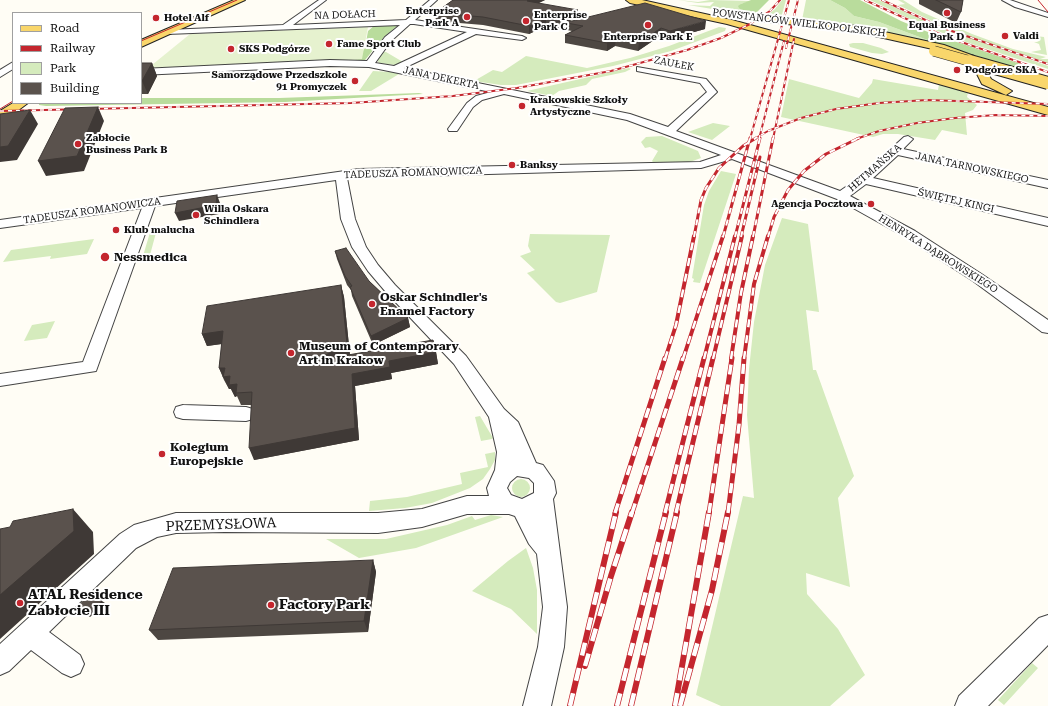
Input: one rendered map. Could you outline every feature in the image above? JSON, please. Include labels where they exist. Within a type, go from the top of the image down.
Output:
[{"type":"main road","points":[[142,36],[228,0]]},
{"type":"main road","points":[[142,44],[241,0]]},
{"type":"main road","name":"POWSTAŃCÓW WIELKOPOLSKICH","points":[[630,0],[832,42],[923,75],[1048,111]]},
{"type":"main road","name":"POWSTAŃCÓW WIELKOPOLSKICH","points":[[648,0],[719,14],[857,29],[920,42],[968,56],[976,62],[982,73],[998,88],[1048,103]]},
{"type":"main road","points":[[781,21],[860,32],[1048,83]]},
{"type":"main road","points":[[832,42],[851,35],[878,39],[960,61],[982,73],[978,80],[966,81],[923,75]]},
{"type":"main road","name":"POWSTAŃCÓW WIELKOPOLSKICH","points":[[998,96],[1048,107]]},
{"type":"main road","name":"POWSTAŃCÓW WIELKOPOLSKICH","points":[[1027,97],[1048,100]]},
{"type":"main road","points":[[0,117],[20,104]]},
{"type":"street","points":[[285,27],[323,0]]},
{"type":"street","points":[[369,64],[388,39],[434,0]]},
{"type":"street","points":[[1005,0],[1017,6],[1048,16]]},
{"type":"street","name":"NA DOŁACH","points":[[167,32],[408,22],[522,38]]},
{"type":"street","points":[[396,68],[475,31]]},
{"type":"street","name":"JANA DEKERTA","points":[[142,72],[330,64],[369,64],[396,68],[611,112],[646,121],[733,155]]},
{"type":"street","points":[[0,74],[12,66]]},
{"type":"street","name":"ZAUŁEK","points":[[640,69],[703,81],[712,92],[670,131]]},
{"type":"street","points":[[453,129],[464,113],[478,98],[503,91]]},
{"type":"street","name":"HETMAŃSKA","points":[[842,196],[864,180],[908,139]]},
{"type":"street","name":"JANA TARNOWSKIEGO","points":[[896,151],[1048,184]]},
{"type":"street","name":"TADEUSZA ROMANOWICZA","points":[[0,224],[371,173],[701,165],[733,155]]},
{"type":"street","name":"HENRYKA DĄBROWSKIEGO","points":[[733,155],[842,196],[910,234],[978,278],[1048,328]]},
{"type":"street","points":[[341,176],[348,219],[359,247],[373,268],[386,283],[460,360],[497,414],[514,431],[529,469]]},
{"type":"street","name":"ŚWIĘTEJ KINGI","points":[[864,180],[1048,222]]},
{"type":"street","points":[[0,380],[90,367],[149,206]]},
{"type":"street","points":[[183,412],[246,414]]},
{"type":"street","points":[[497,414],[507,452],[499,495],[516,507],[547,549]]},
{"type":"street","points":[[502,477],[517,468],[529,469],[536,471],[544,481],[546,487],[542,498],[547,549],[554,586],[555,616],[551,647],[537,706]]},
{"type":"street","name":"PRZEMYSŁOWA","points":[[467,505],[502,477]]},
{"type":"street","points":[[516,507],[534,505],[542,498]]},
{"type":"street","name":"PRZEMYSŁOWA","points":[[0,662],[128,541],[142,532],[157,527],[176,524],[225,522],[378,523],[422,518],[467,505],[516,507]]},
{"type":"street","points":[[970,706],[1048,627]]},
{"type":"street","points":[[30,634],[71,664]]},
{"type":"green space","points":[[678,0],[698,2],[710,0],[751,1],[741,4],[742,11],[749,13],[749,15],[688,5],[710,6],[714,2],[698,3]]},
{"type":"green space","points":[[751,0],[769,0],[756,13],[742,11],[739,8],[738,6],[741,4]]},
{"type":"green space","points":[[782,0],[786,0],[781,18],[765,17],[775,9]]},
{"type":"green space","points":[[806,0],[830,0],[845,8],[854,16],[879,22],[941,45],[890,33],[802,20]]},
{"type":"green space","points":[[830,0],[860,0],[901,21],[928,32],[1035,69],[1030,73],[941,45],[879,22],[854,16],[845,8]]},
{"type":"green space","points":[[870,0],[879,0],[931,24],[1048,66],[1048,69],[960,40],[923,25]]},
{"type":"green space","points":[[898,0],[903,0],[922,12],[972,34],[1013,49],[1046,57],[1040,59],[1048,59],[1048,63],[951,30],[898,5],[905,4]]},
{"type":"green space","points":[[375,25],[398,25],[384,37],[365,60],[343,61],[360,55],[365,48],[368,31]]},
{"type":"green space","name":"SKS Podgórze","points":[[368,27],[362,59],[339,62],[147,69],[190,34]]},
{"type":"green space","points":[[719,27],[726,28],[725,31],[671,51],[613,66],[516,85],[501,85],[474,81],[493,70],[502,72],[526,56],[587,68],[630,58],[669,46]]},
{"type":"green space","points":[[1036,36],[1044,37],[1047,55],[1031,52],[1041,50],[1039,44],[1034,42],[1039,42],[1033,39]]},
{"type":"green space","points":[[863,43],[889,52],[882,54],[872,53],[850,47],[849,44]]},
{"type":"green space","points":[[383,52],[386,52],[403,62],[395,65],[379,63],[377,60]]},
{"type":"green space","points":[[629,68],[631,69],[625,72],[592,79],[586,85],[559,91],[552,96],[527,91]]},
{"type":"green space","points":[[373,71],[399,74],[371,91],[359,91]]},
{"type":"green space","points":[[789,79],[859,98],[872,83],[873,79],[938,90],[939,84],[968,92],[967,97],[977,105],[973,110],[965,113],[967,135],[942,130],[935,140],[898,134],[883,134],[873,137],[781,117]]},
{"type":"green space","points":[[423,94],[285,102],[46,106],[39,105],[142,104],[142,98],[279,98]]},
{"type":"green space","points":[[713,123],[730,126],[712,140],[688,132]]},
{"type":"green space","points":[[662,136],[698,151],[701,158],[687,163],[654,164],[652,161],[658,151],[650,147],[645,148],[641,142],[646,137]]},
{"type":"green space","points":[[721,171],[736,174],[700,283],[693,282],[694,279],[692,278],[704,205],[709,191]]},
{"type":"green space","points":[[782,218],[808,224],[819,312],[806,310],[813,370],[816,370],[854,476],[838,498],[850,587],[806,573],[807,594],[838,629],[865,675],[830,706],[721,706],[696,695],[743,496],[754,498],[747,415],[749,369],[754,322],[765,265]]},
{"type":"green space","points":[[151,229],[157,229],[150,255],[143,256]]},
{"type":"green space","points":[[530,234],[610,235],[597,292],[560,303],[556,302],[527,273],[535,270],[520,256],[531,252],[528,246]]},
{"type":"green space","points":[[94,239],[87,254],[50,259],[51,256],[3,262],[11,250]]},
{"type":"green space","points":[[55,321],[47,338],[24,341],[32,325]]},
{"type":"green space","points":[[480,416],[493,438],[492,439],[481,441],[475,417]]},
{"type":"green space","points":[[495,452],[495,460],[490,469],[483,479],[470,488],[432,503],[405,508],[369,511],[370,501],[407,497],[462,484],[460,473],[488,467],[485,454]]},
{"type":"green space","points":[[521,479],[527,482],[530,488],[527,494],[521,497],[515,494],[512,488],[515,482]]},
{"type":"green space","points":[[491,515],[503,517],[416,548],[359,558],[326,539],[386,539],[447,525],[472,516],[475,520]]},
{"type":"green space","points":[[526,548],[533,568],[537,590],[537,634],[511,609],[472,591]]},
{"type":"green space","points":[[1032,663],[1038,668],[1004,705],[998,700]]},
{"type":"building","points":[[453,0],[528,0],[527,1],[578,10],[566,15],[568,22],[645,3],[706,21],[670,31],[661,28],[639,43],[616,38],[607,43],[565,35],[583,26],[546,19],[529,26],[483,17],[435,13]]},
{"type":"building","points":[[936,0],[963,0],[961,12]]},
{"type":"building","points":[[142,63],[152,63],[142,81]]},
{"type":"building","points":[[98,107],[77,156],[38,161],[65,108]]},
{"type":"building","points":[[30,110],[8,146],[0,147],[0,114]]},
{"type":"building","points":[[217,195],[216,205],[175,213],[177,201]]},
{"type":"building","name":"Oskar Schindler's Enamel Factory","points":[[346,248],[369,281],[408,318],[371,336],[350,287],[352,286],[345,276],[335,251]]},
{"type":"building","points":[[341,285],[347,344],[314,361],[433,340],[436,352],[389,361],[390,367],[352,374],[355,428],[249,448],[252,392],[236,393],[237,384],[229,385],[230,376],[223,377],[225,368],[219,368],[223,331],[202,334],[207,306]]},
{"type":"building","points":[[73,509],[74,531],[0,595],[0,529],[10,527],[13,521]]},
{"type":"building","name":"Factory Park","points":[[373,560],[364,621],[149,630],[173,568]]},
{"type":"building","points":[[92,593],[102,601],[87,615],[77,607]]},
{"type":"tram line","points":[[142,41],[237,0]]},
{"type":"tram line","points":[[1038,0],[1048,12]]},
{"type":"tram line","points":[[0,109],[12,102]]},
{"type":"railway","points":[[0,111],[351,103],[453,96],[517,88],[611,71],[687,50],[721,38],[750,24],[770,11],[780,0]]},
{"type":"railway","points":[[750,139],[789,0]]},
{"type":"railway","points":[[786,48],[798,0]]},
{"type":"railway","points":[[865,0],[944,36],[1048,72]]},
{"type":"railway","points":[[882,0],[943,28],[1048,64]]},
{"type":"railway","points":[[775,128],[794,39]]},
{"type":"railway","points":[[760,136],[784,41]]},
{"type":"railway","points":[[775,128],[801,118],[836,109],[879,103],[927,100],[1048,104]]},
{"type":"railway","points":[[856,139],[879,131],[917,123],[955,118],[996,115],[1048,116]]},
{"type":"railway","points":[[760,136],[775,128]]},
{"type":"railway","points":[[773,139],[775,128]]},
{"type":"railway","points":[[754,139],[760,136]]},
{"type":"railway","points":[[749,142],[750,138]]},
{"type":"railway","points":[[749,142],[756,138]]},
{"type":"railway","points":[[735,237],[760,138]]},
{"type":"railway","points":[[753,237],[773,138]]},
{"type":"railway","points":[[768,237],[774,217],[788,190],[804,171],[826,154],[859,138]]},
{"type":"railway","points":[[694,237],[701,200],[706,188],[719,168],[749,142]]},
{"type":"railway","points":[[723,237],[749,142]]},
{"type":"railway","points":[[741,237],[760,157]]},
{"type":"railway","points":[[665,359],[676,325],[694,236]]},
{"type":"railway","points":[[683,359],[723,236]]},
{"type":"railway","points":[[704,359],[735,236]]},
{"type":"railway","points":[[713,359],[742,236]]},
{"type":"railway","points":[[731,359],[741,293],[753,236]]},
{"type":"railway","points":[[744,359],[754,284],[768,236]]},
{"type":"railway","points":[[615,513],[665,358]]},
{"type":"railway","points":[[632,513],[683,358]]},
{"type":"railway","points":[[665,513],[704,358]]},
{"type":"railway","points":[[676,513],[713,358]]},
{"type":"railway","points":[[709,513],[732,358]]},
{"type":"railway","points":[[728,513],[739,425],[744,358]]},
{"type":"railway","points":[[570,706],[616,512]]},
{"type":"railway","points":[[585,666],[611,576],[632,512]]},
{"type":"railway","points":[[617,706],[666,512]]},
{"type":"railway","points":[[631,706],[677,512]]},
{"type":"railway","points":[[675,706],[709,512]]},
{"type":"railway","points":[[680,706],[712,590],[728,512]]},
{"type":"place","name":"Equal Business Park D","points":[[947,13]]},
{"type":"place","name":"Enterprise Park A","points":[[467,17]]},
{"type":"place","name":"Hotel Alf","points":[[156,18]]},
{"type":"place","name":"Enterprise Park C","points":[[526,21]]},
{"type":"place","name":"Enterprise Park E","points":[[648,25]]},
{"type":"place","name":"Valdi","points":[[1005,36]]},
{"type":"place","name":"Fame Sport Club","points":[[329,44]]},
{"type":"place","name":"SKS Podgórze","points":[[231,49]]},
{"type":"place","name":"Podgórze SKA","points":[[957,70]]},
{"type":"place","name":"Samorządowe Przedszkole 91 Promyczek","points":[[355,81]]},
{"type":"place","name":"Krakowskie Szkoły Artystyczne","points":[[522,106]]},
{"type":"place","name":"Zabłocie Business Park B","points":[[78,144]]},
{"type":"place","name":"Banksy","points":[[512,165]]},
{"type":"place","name":"Agencja Pocztowa","points":[[871,204]]},
{"type":"place","name":"Willa Oskara Schindlera","points":[[196,215]]},
{"type":"place","name":"Klub malucha","points":[[116,230]]},
{"type":"place","name":"Nessmedica","points":[[105,257]]},
{"type":"place","name":"Oskar Schindler's Enamel Factory","points":[[372,304]]},
{"type":"place","name":"Museum of Contemporary Art in Krakow","points":[[291,353]]},
{"type":"place","name":"Kolegium Europejskie","points":[[162,454]]},
{"type":"place","name":"ATAL Residence Zabłocie III","points":[[20,603]]},
{"type":"place","name":"Factory Park","points":[[271,605]]}]
